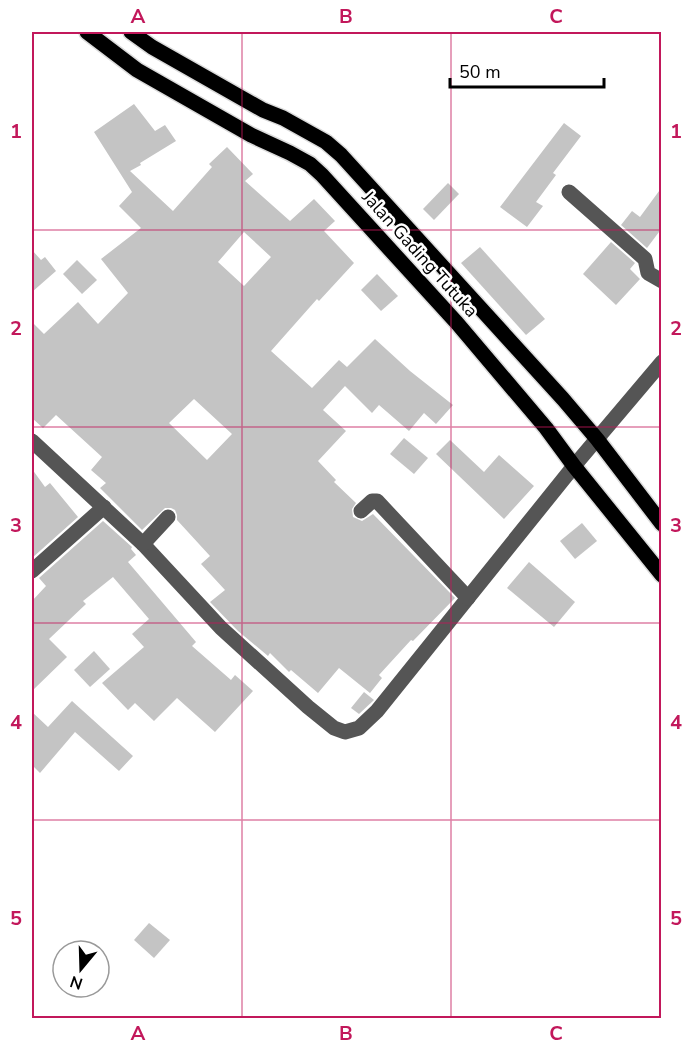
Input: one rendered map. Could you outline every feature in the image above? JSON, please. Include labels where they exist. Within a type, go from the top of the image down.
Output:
[{"type":"main road","name":"Jalan Gading Tutuka","points":[[87,32],[137,70],[251,135],[310,164],[322,175],[457,322],[546,428],[662,575]]},
{"type":"main road","name":"Jalan Gading Tutuka","points":[[131,32],[152,47],[263,110],[283,118],[326,142],[341,155],[597,439],[662,524]]},
{"type":"street","points":[[569,192],[645,259],[648,273],[662,281]]},
{"type":"street","points":[[32,441],[143,544],[221,628],[308,707],[334,728],[345,732],[359,728],[366,723],[574,466],[662,362]]},
{"type":"street","points":[[361,511],[372,501],[377,501],[468,598]]},
{"type":"street","points":[[32,571],[104,507]]},
{"type":"street","points":[[143,544],[168,517]]},
{"type":"building","points":[[134,104],[155,131],[165,125],[176,141],[130,171],[173,211],[212,167],[209,164],[227,147],[253,174],[245,181],[290,221],[314,199],[335,221],[324,231],[354,263],[319,301],[317,299],[271,351],[312,388],[339,360],[347,367],[375,339],[410,371],[453,405],[436,424],[424,413],[409,431],[379,405],[372,413],[345,386],[323,410],[346,431],[318,461],[336,480],[334,482],[356,503],[352,509],[353,517],[362,521],[373,514],[455,598],[413,641],[411,640],[379,675],[382,678],[370,693],[339,668],[318,693],[291,670],[289,672],[270,653],[268,656],[238,631],[210,602],[225,590],[201,564],[210,556],[177,520],[175,510],[165,508],[142,530],[100,488],[106,483],[91,470],[102,457],[56,415],[43,428],[32,418],[32,322],[44,334],[78,302],[98,324],[128,293],[101,259],[141,228],[119,206],[132,192],[94,132]],"holes":[[[244,232],[271,257],[244,286],[218,262]],[[194,399],[232,434],[207,460],[169,423]]]},
{"type":"building","points":[[564,123],[581,136],[553,173],[556,175],[536,202],[543,206],[527,227],[500,207]]},
{"type":"building","points":[[448,183],[459,194],[434,220],[423,209]]},
{"type":"building","points":[[662,187],[662,228],[647,248],[621,225],[632,211],[640,217]]},
{"type":"building","points":[[611,242],[635,263],[630,269],[640,279],[616,305],[583,274]]},
{"type":"building","points":[[480,247],[545,319],[526,335],[461,263]]},
{"type":"building","points":[[32,250],[41,260],[45,257],[56,271],[32,292]]},
{"type":"building","points":[[77,260],[97,280],[82,294],[63,274]]},
{"type":"building","points":[[377,274],[398,296],[381,311],[361,290]]},
{"type":"building","points":[[404,438],[428,458],[414,474],[390,454]]},
{"type":"building","points":[[450,440],[484,472],[499,455],[534,486],[504,519],[436,454]]},
{"type":"building","points":[[32,469],[45,487],[50,483],[78,517],[32,558]]},
{"type":"building","points":[[103,521],[132,547],[136,555],[128,562],[196,642],[192,646],[231,680],[235,675],[253,691],[215,732],[177,698],[154,721],[135,703],[128,710],[102,683],[144,647],[132,634],[149,619],[113,577],[83,601],[86,604],[49,639],[67,657],[32,691],[32,601],[46,586],[39,578]]},
{"type":"building","points":[[582,523],[597,541],[575,559],[560,541]]},
{"type":"building","points":[[529,562],[575,602],[554,627],[507,588]]},
{"type":"building","points":[[94,651],[110,669],[90,687],[74,670]]},
{"type":"building","points":[[364,692],[374,700],[359,714],[351,708]]},
{"type":"building","points":[[72,701],[133,756],[119,771],[75,732],[40,773],[32,765],[32,712],[48,727]]},
{"type":"building","points":[[149,923],[170,940],[154,958],[134,940]]}]
